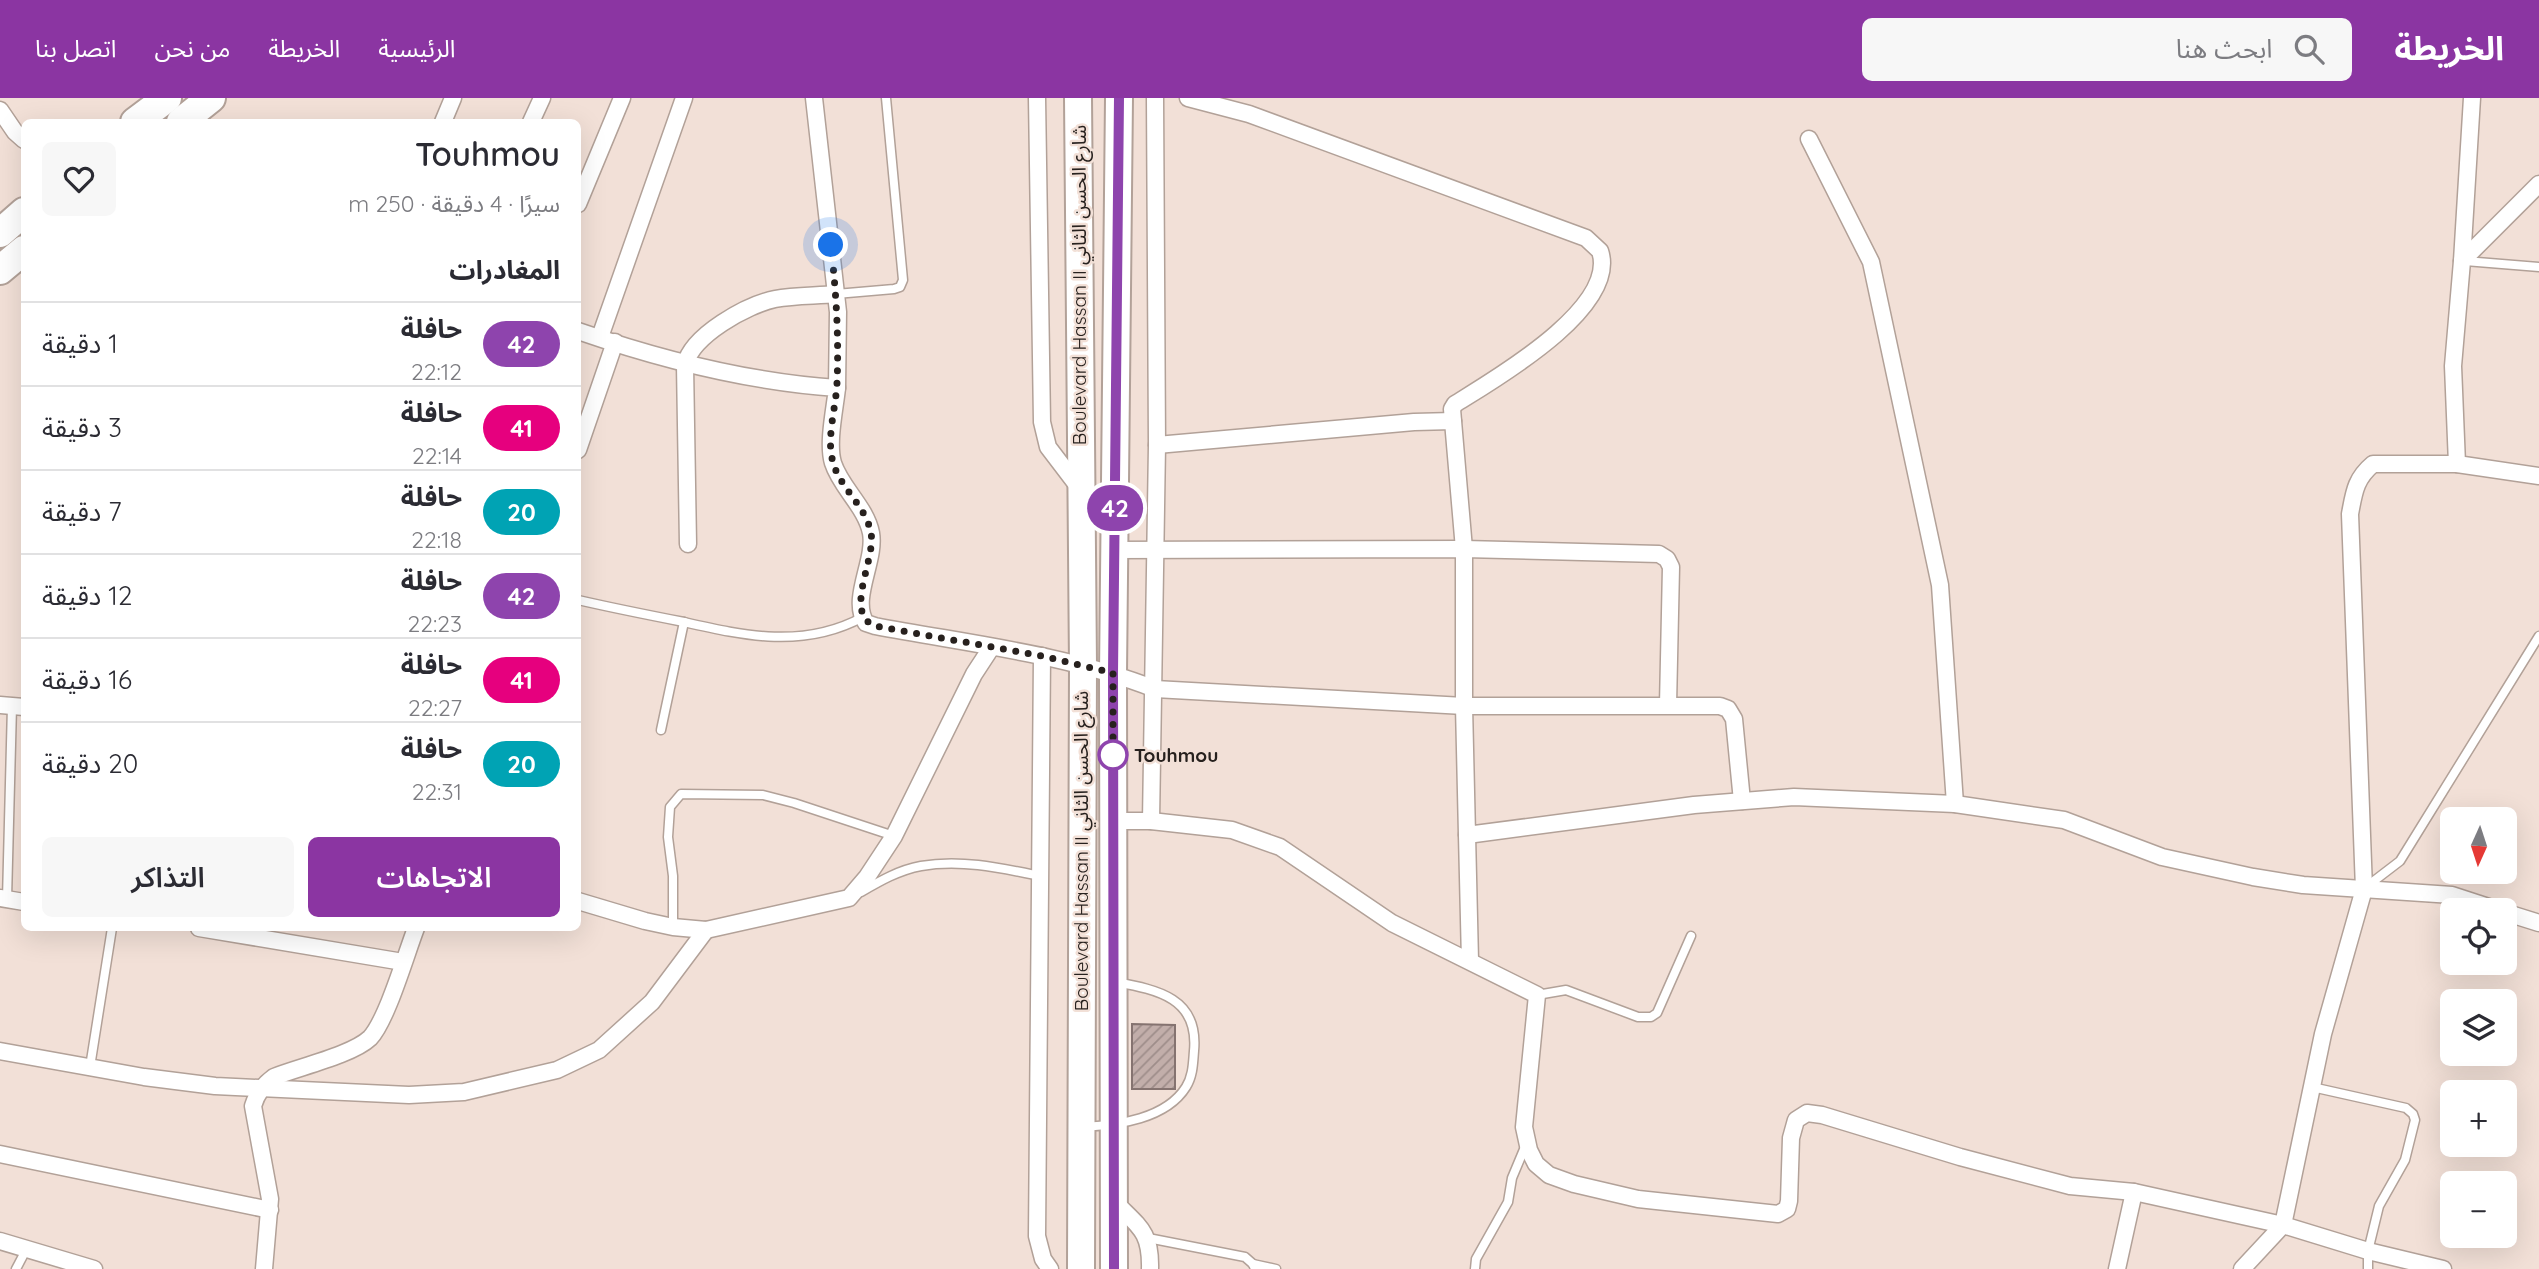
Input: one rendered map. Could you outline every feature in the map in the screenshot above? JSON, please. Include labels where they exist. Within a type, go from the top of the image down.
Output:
[{"type":"highway","points":[[139,119],[167,98]]},
{"type":"highway","points":[[185,119],[211,98]]},
{"type":"highway","points":[[0,233],[21,215]]},
{"type":"highway","points":[[0,270],[21,252]]},
{"type":"main road","name":"Boulevard Hassan II شارع الحسن الثاني","points":[[1078,98],[1083,666],[1081,1269]]},
{"type":"main road","name":"Boulevard Hassan II شارع الحسن الثاني","points":[[1114,1269],[1113,673],[1119,98]]},
{"type":"street","points":[[444,119],[453,98]]},
{"type":"street","points":[[532,119],[542,98]]},
{"type":"street","points":[[581,197],[622,98]]},
{"type":"street","points":[[582,423],[684,98]]},
{"type":"street","points":[[814,98],[838,312],[837,387],[831,454],[833,464],[866,518],[871,533],[871,549],[860,606],[866,623],[1042,656],[1113,673],[1155,689],[1464,706],[1720,706],[1728,709],[1734,719],[1742,802]]},
{"type":"street","points":[[1037,98],[1042,422],[1048,447],[1080,489]]},
{"type":"street","points":[[1151,821],[1157,550],[1155,98]]},
{"type":"street","points":[[1188,98],[1249,114],[1573,233],[1586,238],[1600,251],[1603,273],[1578,313],[1537,352],[1455,404],[1452,409],[1464,549],[1464,706],[1470,961]]},
{"type":"street","points":[[2457,464],[2453,366],[2472,98]]},
{"type":"street","points":[[0,110],[21,137]]},
{"type":"street","points":[[1809,139],[1871,262],[1940,585],[1955,804]]},
{"type":"street","points":[[2462,261],[2539,184]]},
{"type":"street","points":[[688,544],[685,365],[691,349],[730,320],[759,304],[777,299],[836,294]]},
{"type":"street","points":[[581,332],[685,365],[792,384],[837,387]]},
{"type":"street","points":[[1157,445],[1414,422],[1453,421]]},
{"type":"street","points":[[2242,1269],[2283,1225],[2323,1034],[2364,889],[2350,514],[2355,485],[2361,474],[2372,464],[2457,464],[2539,476]]},
{"type":"street","points":[[1114,550],[1464,549],[1659,554],[1667,559],[1671,567],[1668,705]]},
{"type":"street","points":[[581,902],[673,927],[706,930],[849,898],[863,884],[894,835],[974,674],[991,648]]},
{"type":"street","points":[[1042,656],[1037,1236],[1043,1259],[1050,1269]]},
{"type":"street","points":[[1467,835],[1695,805],[1794,797],[1955,804],[2064,820],[2162,857],[2253,877],[2303,885],[2452,895],[2461,898]]},
{"type":"street","points":[[1114,821],[1151,821],[1232,830],[1280,847],[1392,923],[1538,995],[1524,1127],[1536,1164],[1549,1175],[1574,1184],[1638,1199],[1778,1214],[1787,1209],[1789,1201],[1791,1138],[1796,1120],[1807,1113],[2070,1185],[2134,1192],[2283,1225],[2368,1251],[2443,1269]]},
{"type":"street","points":[[2517,916],[2539,923]]},
{"type":"street","points":[[0,1051],[156,1079],[261,1089],[409,1095],[464,1092],[557,1070],[599,1050],[652,1002],[706,930]]},
{"type":"street","points":[[218,931],[403,961]]},
{"type":"street","points":[[264,1269],[270,1210],[266,1168],[253,1106],[261,1089],[274,1077],[354,1048],[370,1037],[383,1016],[415,931]]},
{"type":"street","points":[[0,1154],[270,1210]]},
{"type":"street","points":[[2117,1269],[2134,1192]]},
{"type":"street","points":[[1114,1201],[1148,1238],[1151,1248],[1150,1269]]},
{"type":"street","points":[[0,1241],[94,1269]]},
{"type":"lane","points":[[836,294],[894,289],[900,287],[903,280],[886,98]]},
{"type":"lane","points":[[2462,261],[2539,267]]},
{"type":"lane","points":[[581,601],[762,637],[788,638],[841,629],[863,617]]},
{"type":"lane","points":[[661,730],[684,622]]},
{"type":"lane","points":[[2364,889],[2400,861],[2539,636]]},
{"type":"lane","points":[[4,898],[12,706]]},
{"type":"lane","points":[[673,927],[673,876],[668,838],[670,807],[681,794],[763,795],[894,835]]},
{"type":"lane","points":[[849,898],[888,877],[920,866],[957,863],[1004,868],[1040,876]]},
{"type":"lane","points":[[90,1067],[112,931]]},
{"type":"lane","points":[[1538,995],[1566,990],[1638,1017],[1651,1017],[1657,1013],[1691,936]]},
{"type":"lane","points":[[1080,1127],[1114,1126],[1147,1115],[1177,1098],[1187,1086],[1192,1073],[1194,1026],[1188,1012],[1181,1005],[1151,989],[1113,981]]},
{"type":"lane","points":[[2312,1087],[2406,1108],[2415,1120],[2405,1160],[2379,1206],[2368,1251],[2368,1269]]},
{"type":"lane","points":[[1475,1269],[1476,1259],[1508,1202],[1512,1178],[1527,1142]]},
{"type":"lane","points":[[1148,1238],[1245,1257],[1254,1266],[1276,1269]]},
{"type":"lane","points":[[16,1269],[26,1250]]},
{"type":"building","points":[[1132,1024],[1175,1025],[1175,1089],[1132,1089]]},
{"type":"bus line","name":"42","points":[[1114,1269],[1113,673],[1119,98]]},
{"type":"place","name":"Touhmou","points":[[1113,755]]},
{"type":"route","points":[[831,245],[838,312],[837,387],[831,454],[838,474],[866,518],[871,533],[871,549],[860,606],[866,623],[1042,656],[1113,673],[1113,755]]}]
